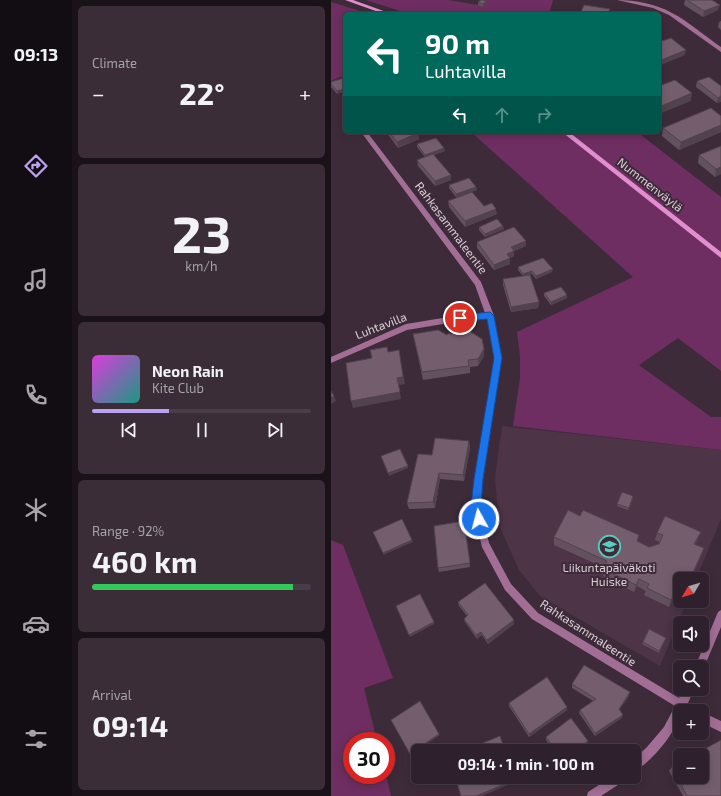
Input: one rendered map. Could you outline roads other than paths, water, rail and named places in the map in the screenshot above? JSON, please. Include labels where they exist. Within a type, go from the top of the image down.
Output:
[{"type":"street","points":[[348,0],[383,12]]},
{"type":"street","points":[[620,0],[654,7],[671,14],[721,50]]},
{"type":"street","name":"Rahkasammaleentie","points":[[366,134],[478,284],[490,316],[498,358],[476,506],[485,544],[508,587],[535,616],[679,704]]},
{"type":"street","name":"Nummenväylä","points":[[568,134],[721,256]]},
{"type":"street","name":"Luhtavilla","points":[[331,360],[406,327],[473,316],[490,316]]},
{"type":"street","points":[[703,660],[721,615]]},
{"type":"street","points":[[641,760],[651,751],[668,731],[673,721]]},
{"type":"street","points":[[709,721],[721,727]]},
{"type":"street","points":[[592,796],[610,784]]},
{"type":"place","name":"Liikuntapäiväkoti Huiske","points":[[609,547]]}]
